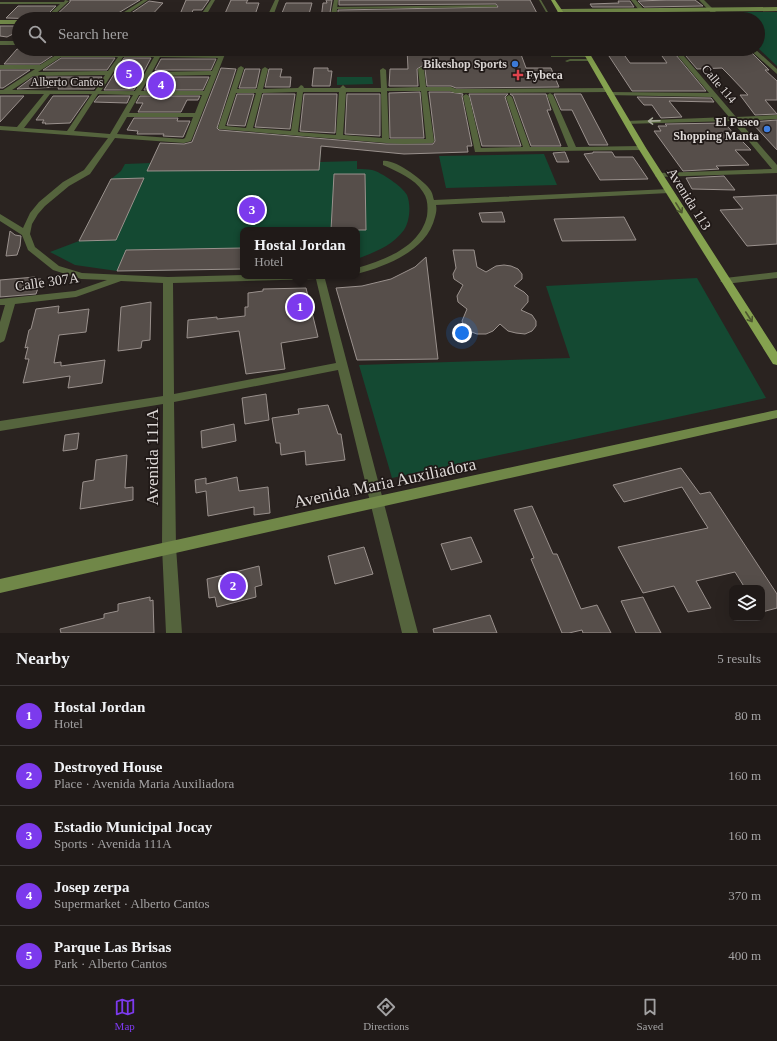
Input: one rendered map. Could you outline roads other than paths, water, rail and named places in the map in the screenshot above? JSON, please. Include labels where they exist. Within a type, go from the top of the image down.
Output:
[{"type":"main road","points":[[553,0],[560,11],[777,9]]},
{"type":"main road","points":[[0,22],[12,22]]},
{"type":"main road","name":"Avenida 113","points":[[590,58],[642,148],[777,361]]},
{"type":"main road","name":"Avenida Maria Auxiliadora","points":[[0,586],[169,547],[378,503],[777,414]]},
{"type":"street","points":[[127,12],[146,0]]},
{"type":"street","points":[[205,12],[213,0]]},
{"type":"street","points":[[272,12],[277,0]]},
{"type":"street","points":[[334,12],[336,0]]},
{"type":"street","points":[[633,0],[642,10]]},
{"type":"street","points":[[701,0],[710,10]]},
{"type":"street","points":[[0,3],[67,2]]},
{"type":"street","points":[[55,12],[67,2]]},
{"type":"street","points":[[0,43],[12,43]]},
{"type":"street","points":[[1,93],[58,56]]},
{"type":"street","points":[[69,133],[122,56],[158,56],[125,115],[87,172],[66,184],[42,204],[28,224],[26,234],[31,248],[56,268],[82,276],[168,280],[240,278]]},
{"type":"street","points":[[0,128],[184,141],[188,139],[220,56]]},
{"type":"street","name":"Calle 114","points":[[680,56],[777,170]]},
{"type":"street","points":[[760,56],[777,72]]},
{"type":"street","points":[[0,67],[40,67]]},
{"type":"street","points":[[241,68],[221,128],[386,141],[430,142],[421,69]]},
{"type":"street","points":[[249,130],[265,69]]},
{"type":"street","points":[[382,70],[386,141]]},
{"type":"street","points":[[30,74],[110,73]]},
{"type":"street","points":[[148,74],[214,73]]},
{"type":"street","points":[[234,89],[424,88],[548,91],[608,90],[713,95]]},
{"type":"street","points":[[294,134],[301,89]]},
{"type":"street","points":[[339,137],[343,89]]},
{"type":"street","points":[[548,91],[573,149]]},
{"type":"street","name":"Alberto Cantos","points":[[1,93],[206,93]]},
{"type":"street","points":[[18,130],[48,93]]},
{"type":"street","points":[[466,96],[478,150],[642,148]]},
{"type":"street","points":[[509,97],[527,149]]},
{"type":"street","points":[[125,115],[197,115]]},
{"type":"street","points":[[626,122],[777,117]]},
{"type":"street","points":[[360,270],[382,264],[407,250],[416,243],[424,235],[432,213],[427,190],[417,179],[403,170],[386,163]]},
{"type":"street","points":[[659,175],[777,170]]},
{"type":"street","points":[[431,203],[669,191]]},
{"type":"street","points":[[0,217],[26,234]]},
{"type":"street","points":[[725,281],[777,275]]},
{"type":"street","name":"Calle 307A","points":[[0,302],[76,294],[121,279]]},
{"type":"street","points":[[321,279],[341,366],[378,503],[410,633]]},
{"type":"street","name":"Avenida 111A","points":[[168,280],[169,547],[174,633]]},
{"type":"street","points":[[0,339],[11,301]]},
{"type":"street","points":[[0,426],[169,399],[341,366]]},
{"type":"lane","points":[[540,0],[547,12]]},
{"type":"lane","points":[[335,8],[496,6]]},
{"type":"lane","points":[[552,56],[590,58]]},
{"type":"lane","points":[[567,61],[590,58]]},
{"type":"place","name":"Bikeshop Sports","points":[[515,64]]},
{"type":"place","name":"Parque Las Brisas","points":[[129,74]]},
{"type":"place","name":"Fybeca","points":[[518,75]]},
{"type":"place","name":"Josep zerpa","points":[[161,85]]},
{"type":"place","name":"El Paseo Shopping Manta","points":[[767,129]]},
{"type":"place","name":"Estadio Municipal Jocay","points":[[252,210]]},
{"type":"place","name":"Hostal Jordan","points":[[300,307]]},
{"type":"place","name":"Destroyed House","points":[[233,586]]}]
